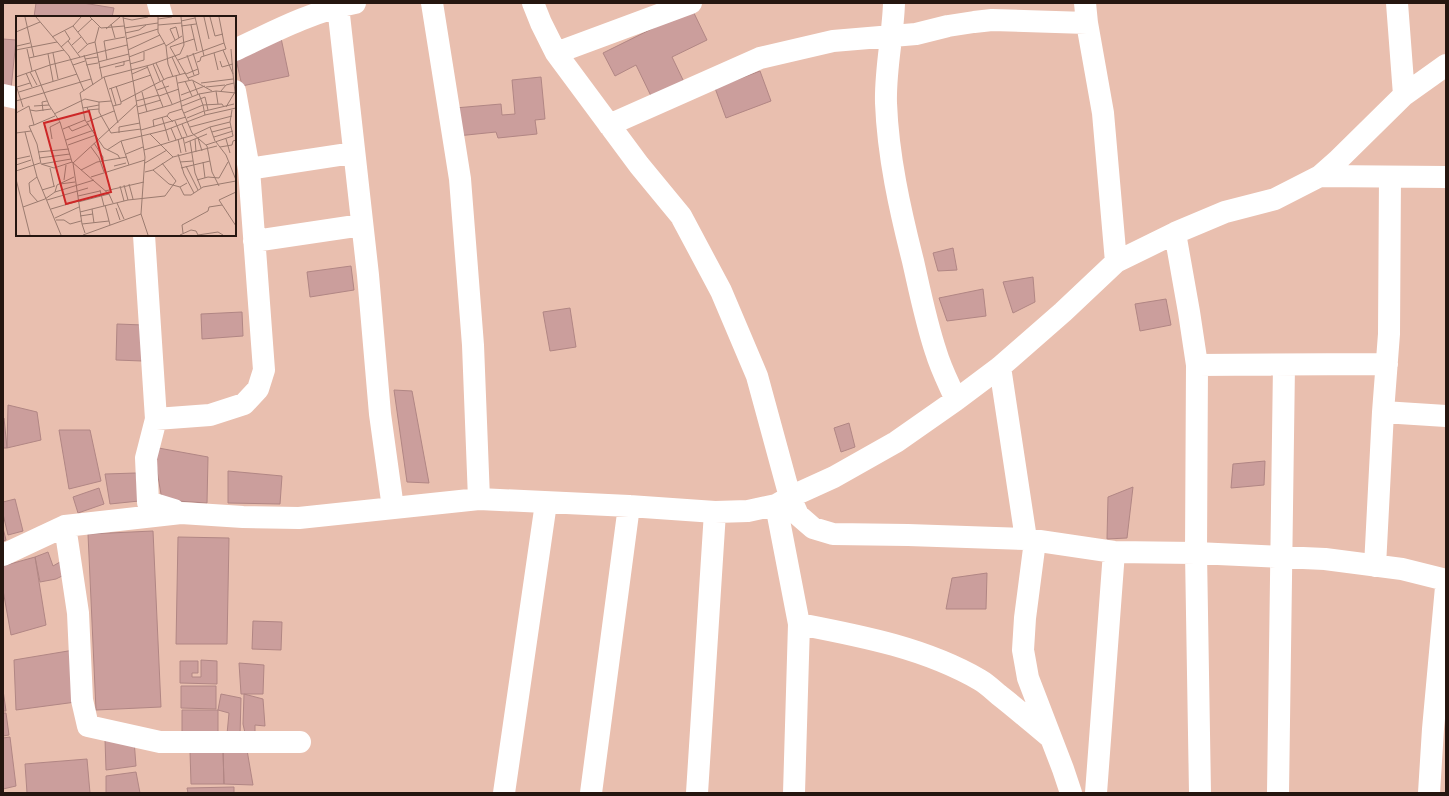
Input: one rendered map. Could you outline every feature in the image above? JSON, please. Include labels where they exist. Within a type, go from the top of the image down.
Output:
[{"type":"street","points":[[158,3],[162,16]]},
{"type":"street","points":[[432,3],[460,179],[474,345],[479,499]]},
{"type":"street","points":[[533,3],[556,53],[639,165],[682,216],[721,291],[757,376],[783,501],[799,624],[794,793]]},
{"type":"street","points":[[556,53],[691,3]]},
{"type":"street","points":[[894,3],[886,102],[893,167],[922,304],[936,353],[956,400]]},
{"type":"street","points":[[1398,3],[1404,95]]},
{"type":"street","points":[[236,50],[283,27],[347,5],[353,153],[368,275],[380,414],[393,508]]},
{"type":"street","points":[[609,125],[760,58],[833,41],[916,34],[948,26],[992,20],[1086,13],[1103,112],[1116,262]]},
{"type":"street","points":[[3,555],[65,526],[181,513],[243,517],[299,518],[479,499],[629,506],[715,512],[748,511],[783,501],[834,477],[896,442],[956,400],[1000,367],[1063,312],[1116,262],[1175,233],[1225,212],[1275,199],[1320,176],[1404,95],[1446,65]]},
{"type":"street","points":[[3,95],[16,98]]},
{"type":"street","points":[[156,419],[210,415],[244,404],[258,389],[264,370],[249,169],[236,97]]},
{"type":"street","points":[[249,169],[353,153]]},
{"type":"street","points":[[1320,176],[1446,177]]},
{"type":"street","points":[[1376,566],[1383,412],[1389,334],[1390,177]]},
{"type":"street","points":[[254,241],[362,225]]},
{"type":"street","points":[[1175,233],[1197,365],[1196,553],[1200,793]]},
{"type":"street","points":[[144,236],[156,419],[146,458],[148,502],[181,513]]},
{"type":"street","points":[[1197,365],[1387,364]]},
{"type":"street","points":[[1278,793],[1284,365]]},
{"type":"street","points":[[1000,367],[1030,540],[1023,650],[1028,678],[1071,793]]},
{"type":"street","points":[[1383,412],[1446,416]]},
{"type":"street","points":[[783,501],[813,528],[833,534],[908,535],[1030,540],[1114,552],[1196,553],[1325,559],[1402,569],[1446,580]]},
{"type":"street","points":[[504,793],[546,503]]},
{"type":"street","points":[[591,793],[629,506]]},
{"type":"street","points":[[697,793],[715,512]]},
{"type":"street","points":[[65,526],[78,613],[82,700],[88,726],[160,742],[300,742]]},
{"type":"street","points":[[1096,793],[1114,552]]},
{"type":"street","points":[[1429,793],[1433,729],[1446,587]]},
{"type":"street","points":[[799,624],[899,646],[922,653],[952,666],[980,681],[1051,738]]},
{"type":"building","points":[[36,3],[83,3],[114,8],[112,16],[34,16]]},
{"type":"building","points":[[692,9],[707,40],[672,57],[684,82],[652,98],[636,65],[615,76],[603,53]]},
{"type":"building","points":[[281,38],[289,76],[242,86],[236,59]]},
{"type":"building","points":[[3,39],[16,40],[11,89],[3,88]]},
{"type":"building","points":[[760,71],[771,101],[726,118],[715,88]]},
{"type":"building","points":[[541,77],[545,119],[535,120],[537,134],[498,138],[496,132],[457,136],[455,108],[501,104],[502,115],[515,114],[512,80]]},
{"type":"building","points":[[953,248],[957,270],[938,271],[933,253]]},
{"type":"building","points":[[351,266],[354,290],[310,297],[307,272]]},
{"type":"building","points":[[1033,277],[1035,302],[1013,313],[1003,282]]},
{"type":"building","points":[[983,289],[986,316],[947,321],[939,298]]},
{"type":"building","points":[[1166,299],[1171,325],[1140,331],[1135,304]]},
{"type":"building","points":[[570,308],[576,347],[550,351],[543,312]]},
{"type":"building","points":[[242,312],[243,336],[202,339],[201,314]]},
{"type":"building","points":[[117,324],[143,325],[142,361],[116,360]]},
{"type":"building","points":[[394,390],[412,391],[429,483],[407,482]]},
{"type":"building","points":[[8,405],[37,412],[41,440],[7,448]]},
{"type":"building","points":[[4,418],[7,448],[3,448]]},
{"type":"building","points":[[849,423],[855,447],[841,452],[834,428]]},
{"type":"building","points":[[59,430],[90,430],[101,481],[69,489]]},
{"type":"building","points":[[153,447],[208,457],[207,503],[162,500]]},
{"type":"building","points":[[1265,461],[1264,485],[1231,488],[1233,464]]},
{"type":"building","points":[[228,471],[282,476],[280,504],[228,503]]},
{"type":"building","points":[[136,473],[139,501],[110,504],[105,474]]},
{"type":"building","points":[[1133,487],[1127,538],[1107,539],[1108,497]]},
{"type":"building","points":[[99,488],[104,504],[78,513],[73,497]]},
{"type":"building","points":[[15,499],[23,531],[8,535],[3,514],[3,502]]},
{"type":"building","points":[[3,528],[6,540],[3,541]]},
{"type":"building","points":[[153,531],[161,707],[96,710],[88,534]]},
{"type":"building","points":[[178,537],[229,538],[227,644],[176,644]]},
{"type":"building","points":[[48,552],[53,566],[60,562],[72,571],[56,579],[40,582],[35,557]]},
{"type":"building","points":[[35,557],[46,625],[11,635],[3,590],[3,566]]},
{"type":"building","points":[[987,573],[986,609],[946,609],[952,578]]},
{"type":"building","points":[[253,621],[282,622],[281,650],[252,649]]},
{"type":"building","points":[[74,650],[76,702],[16,710],[14,660]]},
{"type":"building","points":[[201,660],[217,661],[217,684],[180,683],[180,661],[198,661],[198,673],[192,673],[192,677],[201,677]]},
{"type":"building","points":[[239,663],[264,665],[263,694],[241,694]]},
{"type":"building","points":[[181,686],[216,686],[216,709],[181,708]]},
{"type":"building","points":[[3,690],[6,711],[3,711]]},
{"type":"building","points":[[221,694],[241,698],[240,736],[227,734],[229,713],[218,710]]},
{"type":"building","points":[[244,694],[263,699],[265,726],[255,725],[255,734],[245,733],[243,724]]},
{"type":"building","points":[[182,710],[218,710],[218,734],[182,734]]},
{"type":"building","points":[[3,713],[6,713],[9,735],[3,736]]},
{"type":"building","points":[[10,737],[16,786],[3,789],[3,738]]},
{"type":"building","points":[[105,739],[134,740],[136,766],[106,770]]},
{"type":"building","points":[[223,750],[224,784],[191,784],[190,751]]},
{"type":"building","points":[[223,750],[247,750],[253,785],[224,784]]},
{"type":"building","points":[[87,759],[90,793],[27,793],[25,764]]},
{"type":"building","points":[[136,772],[140,793],[106,793],[106,776]]},
{"type":"building","points":[[234,787],[234,793],[188,793],[187,788]]}]
